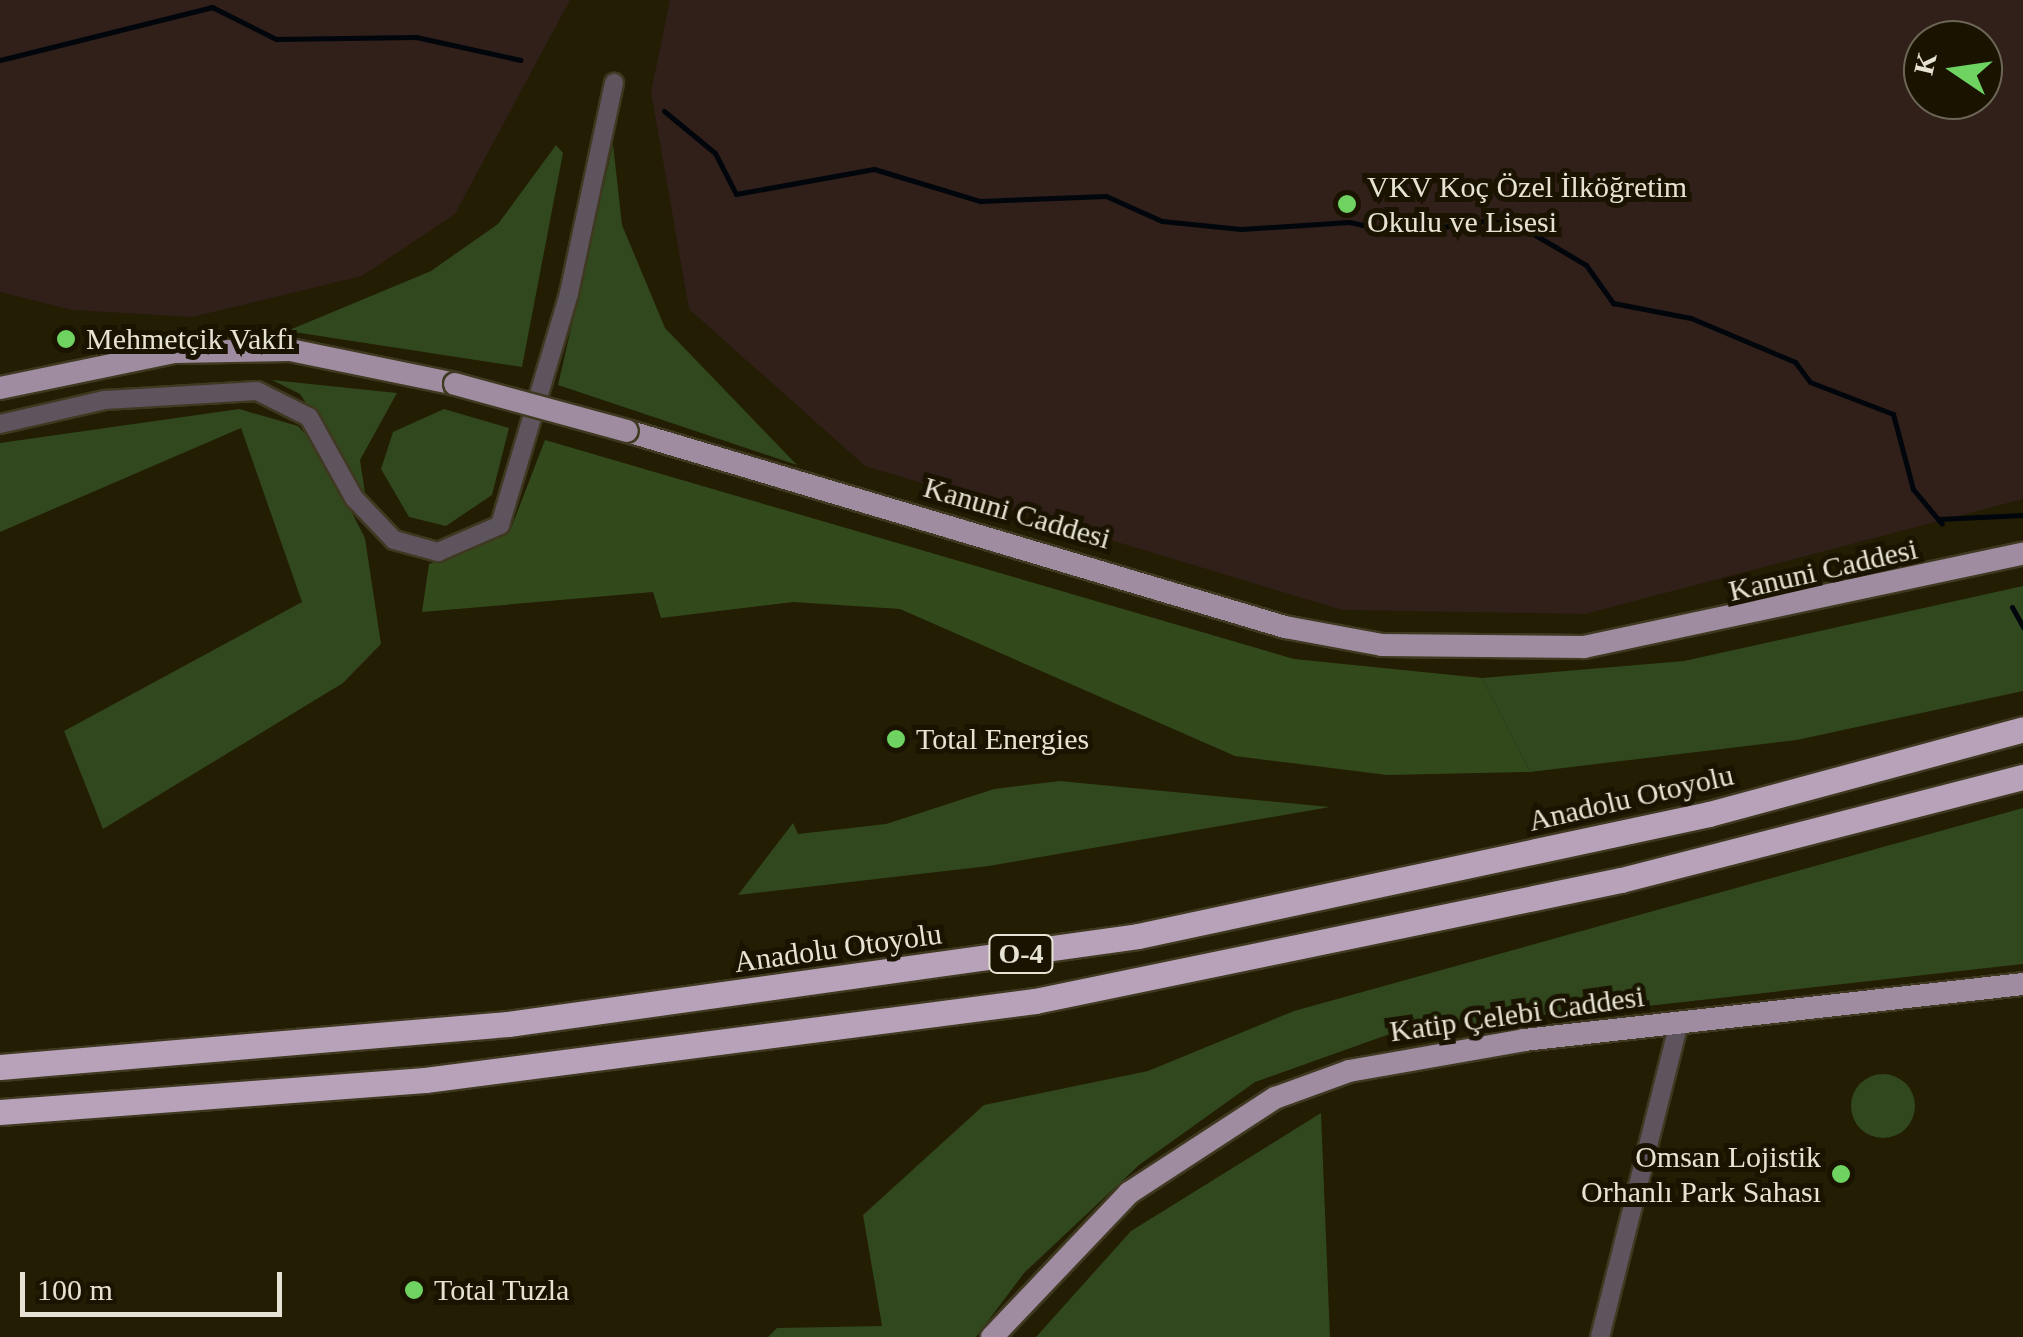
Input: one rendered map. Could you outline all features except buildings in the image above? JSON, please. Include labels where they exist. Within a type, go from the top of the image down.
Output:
[{"type":"highway","name":"Anadolu Otoyolu","points":[[0,1067],[508,1024],[1138,936],[1690,818],[2023,730]]},
{"type":"highway","name":"O-4","points":[[0,1112],[425,1080],[1035,1001],[1621,880],[2023,777]]},
{"type":"main road","name":"Kanuni Caddesi","points":[[0,388],[174,352],[290,350],[455,384],[627,431],[1285,627],[1382,645],[1584,647],[2023,554]]},
{"type":"main road","name":"Katip Çelebi Caddesi","points":[[992,1337],[1128,1194],[1275,1098],[1416,1054],[2023,984]]},
{"type":"street","points":[[0,424],[105,400],[257,390],[309,417],[354,498],[394,540],[438,552],[500,524],[569,292],[614,82]]},
{"type":"street","points":[[1600,1337],[1679,1023]]},
{"type":"shaded area","points":[[0,0],[570,0],[455,214],[362,276],[193,317],[72,310],[0,292]]},
{"type":"shaded area","name":"VKV Koç Özel İlköğretim Okulu ve Lisesi","points":[[670,0],[2023,0],[2023,499],[1585,614],[1342,610],[865,466],[689,309],[651,92]]},
{"type":"green space","points":[[613,144],[622,225],[665,328],[797,465],[558,385]]},
{"type":"green space","points":[[556,145],[563,153],[522,367],[287,331],[431,271],[498,224]]},
{"type":"green space","points":[[272,380],[397,393],[360,460],[365,493],[300,394]]},
{"type":"green space","points":[[239,409],[298,426],[319,449],[365,538],[381,644],[343,683],[103,829],[64,731],[302,602],[241,428],[0,532],[0,443]]},
{"type":"green space","points":[[444,409],[509,428],[492,495],[446,526],[409,517],[381,469],[393,432]]},
{"type":"green space","points":[[545,440],[1294,659],[1482,678],[1530,772],[1387,775],[1235,756],[900,609],[793,602],[661,618],[653,592],[422,612],[429,564],[510,531]]},
{"type":"green space","points":[[2023,586],[2023,691],[1797,740],[1530,772],[1482,678],[1684,661]]},
{"type":"green space","points":[[1060,781],[1330,807],[989,866],[738,895],[793,823],[798,834],[886,824],[994,789]]},
{"type":"green space","points":[[2023,808],[2023,964],[1387,1035],[1255,1082],[1139,1165],[1024,1273],[976,1337],[768,1337],[777,1328],[882,1326],[863,1215],[984,1105],[1148,1071],[1294,1011]]},
{"type":"green space","points":[[1883,1074],[1905,1084],[1915,1106],[1905,1128],[1883,1138],[1861,1128],[1851,1106],[1861,1084]]},
{"type":"green space","points":[[1321,1113],[1330,1337],[1036,1337],[1131,1231]]},
{"type":"waterway","points":[[0,60],[212,7],[276,39],[416,37],[521,60]]},
{"type":"waterway","points":[[664,111],[715,153],[736,194],[874,169],[980,201],[1106,196],[1162,221],[1241,229],[1349,222],[1401,233],[1491,220],[1525,229],[1586,265],[1613,303],[1691,318],[1795,362],[1810,382],[1893,414],[1913,489],[1942,524]]},
{"type":"waterway","points":[[1938,519],[2023,515]]},
{"type":"waterway","points":[[2012,607],[2023,627]]},
{"type":"place","name":"VKV Koç Özel İlköğretim Okulu ve Lisesi","points":[[1347,204]]},
{"type":"place","name":"Mehmetçik Vakfı","points":[[66,339]]},
{"type":"place","name":"Total Energies","points":[[896,739]]},
{"type":"place","name":"Omsan Lojistik Orhanlı Park Sahası","points":[[1841,1174]]},
{"type":"place","name":"Total Tuzla","points":[[414,1290]]}]
